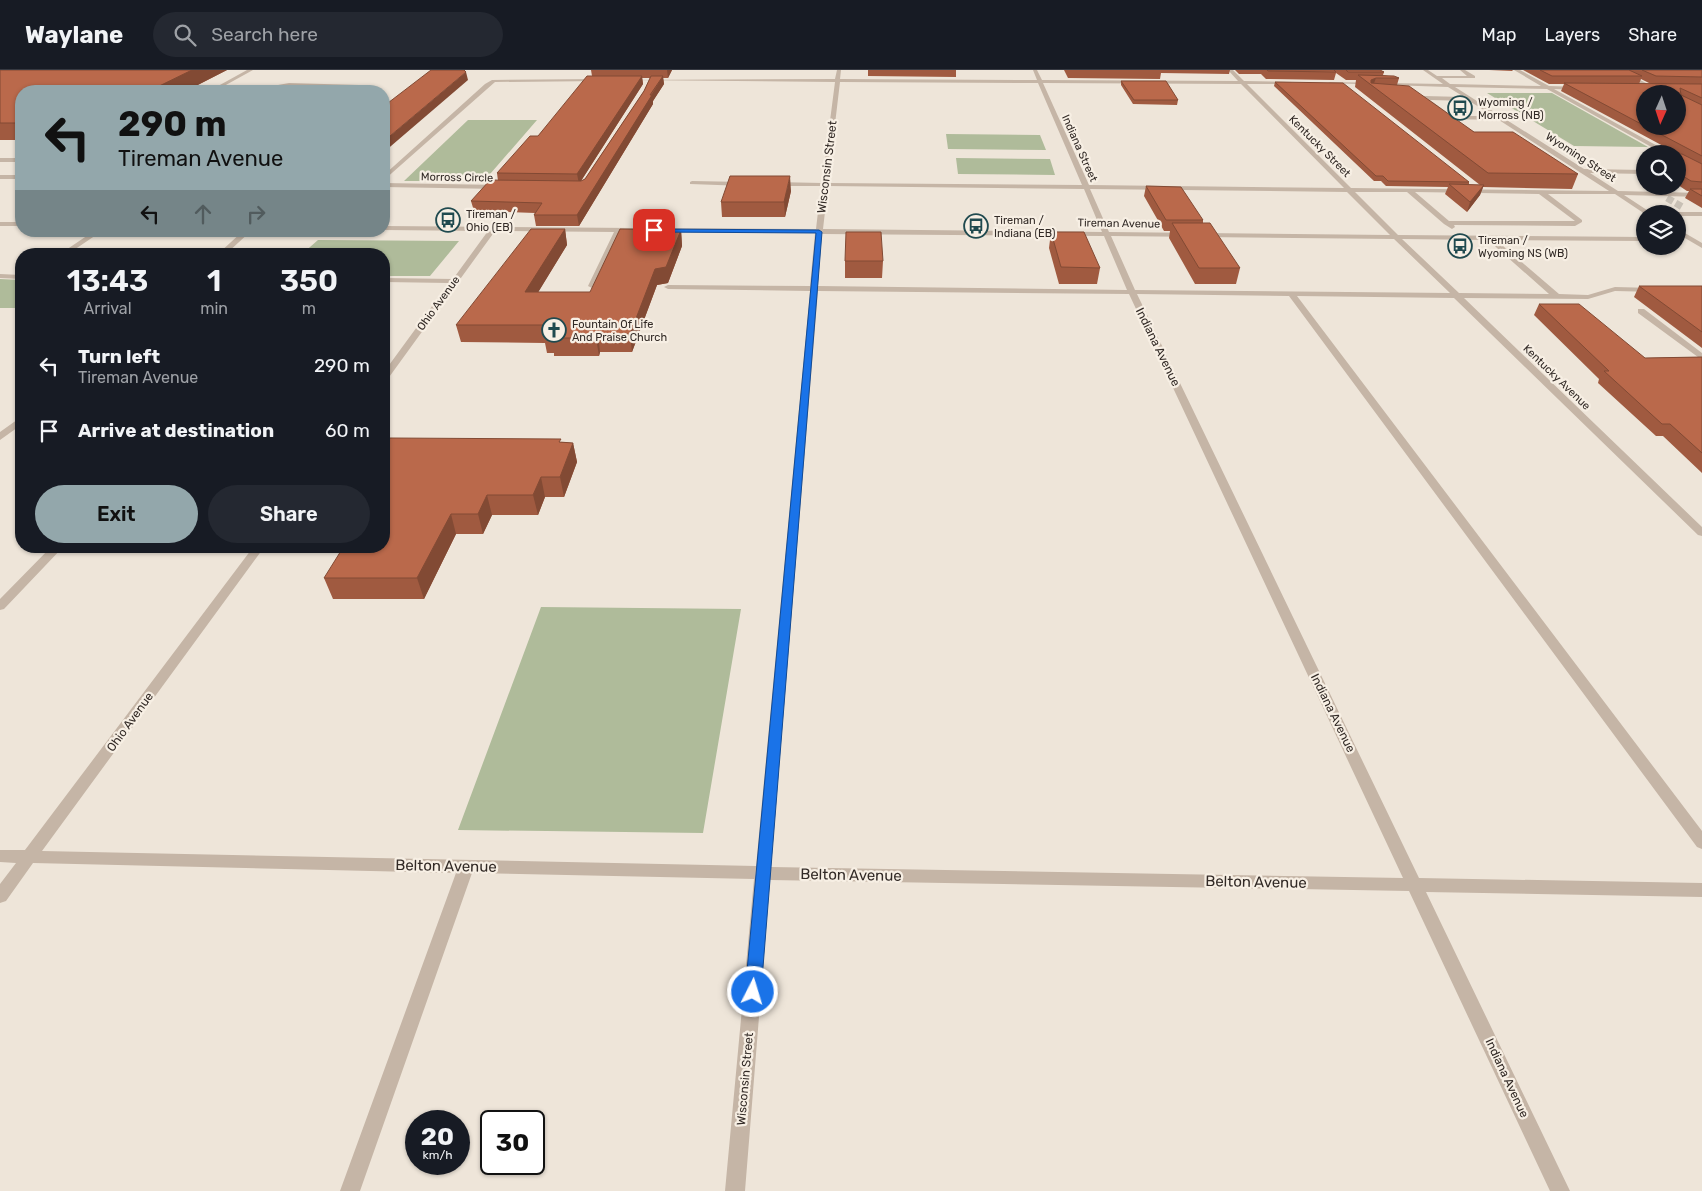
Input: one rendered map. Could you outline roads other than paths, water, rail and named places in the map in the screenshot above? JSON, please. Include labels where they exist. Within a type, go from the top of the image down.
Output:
[{"type":"street","points":[[223,85],[251,70]]},
{"type":"street","name":"Indiana Street","points":[[1035,70],[1106,234]]},
{"type":"street","name":"Kentucky Street","points":[[1230,70],[1396,237]]},
{"type":"street","name":"Wyoming Street","points":[[1425,70],[1636,205]]},
{"type":"street","points":[[1435,77],[1473,77],[1462,70]]},
{"type":"street","points":[[1516,70],[1652,145]]},
{"type":"street","points":[[1616,70],[1648,85]]},
{"type":"street","points":[[1333,74],[1352,90]]},
{"type":"street","points":[[620,80],[648,83],[838,75],[1040,82],[1296,83]]},
{"type":"street","name":"Wisconsin Street","points":[[735,1191],[819,232],[838,75]]},
{"type":"street","points":[[390,173],[487,85],[494,81],[610,80]]},
{"type":"street","points":[[1325,84],[1587,88]]},
{"type":"street","points":[[284,85],[312,85]]},
{"type":"street","points":[[1463,126],[1422,96],[1470,99]]},
{"type":"street","points":[[1451,118],[1500,118]]},
{"type":"street","points":[[0,160],[15,160]]},
{"type":"street","points":[[1583,171],[1636,172]]},
{"type":"street","points":[[0,177],[15,177]]},
{"type":"street","points":[[692,183],[752,184]]},
{"type":"street","points":[[772,184],[1636,193]]},
{"type":"street","name":"Morross Circle","points":[[390,186],[503,187]]},
{"type":"street","points":[[1473,186],[1481,192]]},
{"type":"street","points":[[1409,191],[1463,237]]},
{"type":"street","points":[[1446,223],[1574,224],[1580,221],[1541,192]]},
{"type":"street","points":[[1686,194],[1702,195]]},
{"type":"street","points":[[1662,195],[1667,198]]},
{"type":"street","points":[[1682,195],[1687,198]]},
{"type":"street","points":[[1686,209],[1694,214]]},
{"type":"street","points":[[1686,214],[1702,214]]},
{"type":"street","points":[[1574,224],[1596,239]]},
{"type":"street","points":[[0,233],[15,226]]},
{"type":"street","points":[[390,228],[646,230]]},
{"type":"street","name":"Ohio Avenue","points":[[390,370],[493,229]]},
{"type":"street","points":[[592,286],[618,230]]},
{"type":"street","name":"Tireman Avenue","points":[[656,230],[1636,239]]},
{"type":"street","name":"Indiana Avenue","points":[[1106,234],[1560,1191]]},
{"type":"street","points":[[1686,236],[1702,246]]},
{"type":"street","points":[[72,248],[89,237]]},
{"type":"street","points":[[228,248],[241,237]]},
{"type":"street","name":"Kentucky Avenue","points":[[1396,237],[1702,533]]},
{"type":"street","points":[[1490,238],[1556,296]]},
{"type":"street","points":[[1686,240],[1702,240]]},
{"type":"street","points":[[0,276],[15,277]]},
{"type":"street","points":[[390,280],[455,281]]},
{"type":"street","points":[[668,287],[1588,297],[1615,289],[1664,290]]},
{"type":"street","points":[[1291,294],[1702,843]]},
{"type":"street","points":[[1641,311],[1702,357]]},
{"type":"street","points":[[0,437],[15,425]]},
{"type":"street","points":[[0,606],[52,553]]},
{"type":"street","name":"Ohio Avenue","points":[[0,896],[57,822],[255,553]]},
{"type":"street","name":"Belton Avenue","points":[[0,856],[764,873],[1702,890]]},
{"type":"street","points":[[350,1191],[466,866]]},
{"type":"tunnel","points":[[1667,198],[1679,205]]},
{"type":"place","name":"Wyoming / Morross (NB)","points":[[1460,108]]},
{"type":"place","name":"Tireman / Ohio (EB)","points":[[448,220]]},
{"type":"place","name":"Tireman / Indiana (EB)","points":[[976,226]]},
{"type":"place","name":"Tireman / Wyoming NS (WB)","points":[[1460,246]]},
{"type":"place","name":"Fountain Of Life And Praise Church","points":[[554,330]]}]
